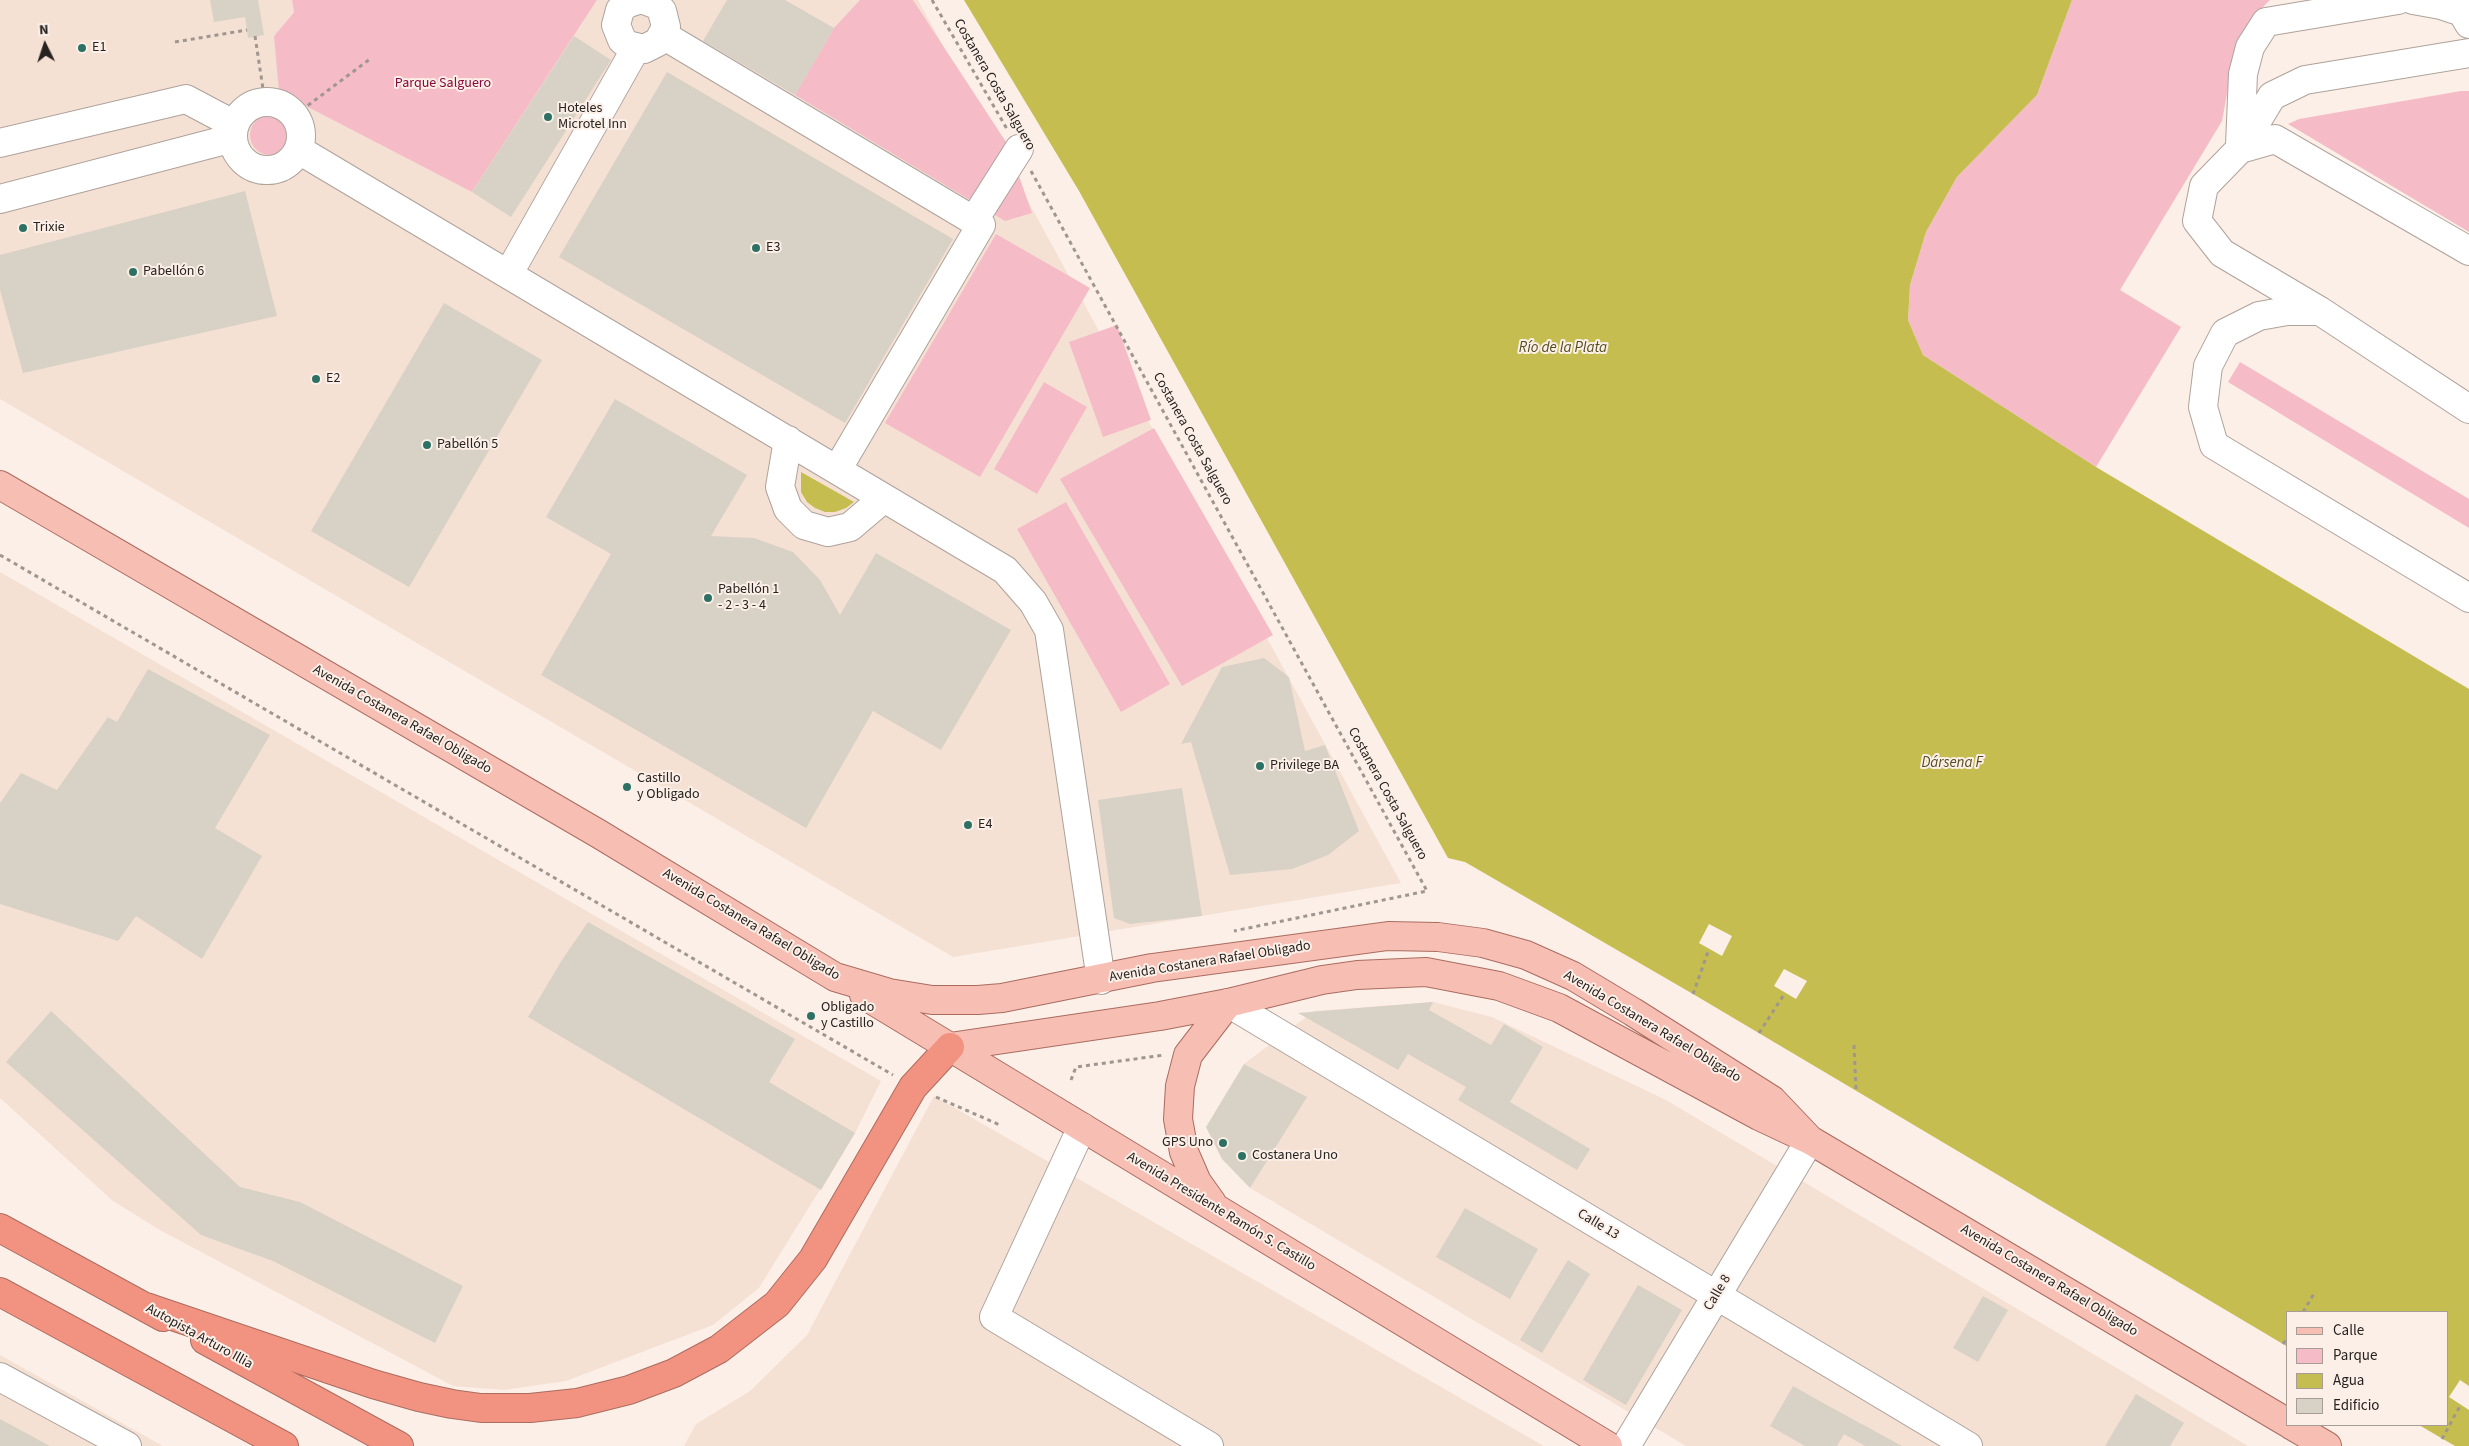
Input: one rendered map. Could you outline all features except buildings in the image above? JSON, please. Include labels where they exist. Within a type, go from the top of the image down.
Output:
[{"type":"highway","points":[[146,1307],[373,1384],[419,1398],[452,1404],[480,1408],[530,1408],[577,1403],[621,1393],[695,1363],[740,1334],[777,1304],[813,1259],[913,1087],[950,1048]]},
{"type":"highway","name":"Autopista Arturo Illia","points":[[0,1228],[399,1446]]},
{"type":"highway","points":[[0,1292],[284,1446]]},
{"type":"main road","name":"Avenida Costanera Rafael Obligado","points":[[0,485],[599,834],[835,977],[889,993],[932,1000],[1002,998],[1101,980],[1152,968],[1388,936],[1438,937],[1483,943],[1526,955],[1573,976],[1633,1012],[1772,1100],[1810,1140]]},
{"type":"main road","name":"Avenida Costanera Rafael Obligado","points":[[950,1048],[1160,1016],[1228,1003],[1322,980],[1379,973],[1426,972],[1499,986],[1559,1008],[1759,1116],[1810,1140],[2286,1421]]},
{"type":"main road","name":"Avenida Presidente Ramón S. Castillo","points":[[835,977],[1608,1446]]},
{"type":"main road","points":[[1216,1209],[1197,1182],[1184,1152],[1178,1119],[1180,1086],[1188,1055],[1228,1003]]},
{"type":"main road","points":[[2294,1426],[2327,1446]]},
{"type":"street","points":[[638,0],[626,4],[620,10],[616,26],[622,40],[636,48],[652,46],[663,35],[666,27],[662,11],[656,5],[644,0]]},
{"type":"street","points":[[2240,149],[2243,74],[2250,48],[2266,22],[2398,0]]},
{"type":"street","points":[[2414,0],[2441,5],[2462,12],[2469,24]]},
{"type":"street","points":[[663,35],[981,225],[837,470]]},
{"type":"street","points":[[509,273],[636,48]]},
{"type":"street","points":[[2469,53],[2305,80],[2272,96],[2240,149],[2204,186],[2197,221],[2222,253],[2320,311],[2469,409]]},
{"type":"street","points":[[0,143],[186,99],[234,131]]},
{"type":"street","points":[[265,102],[285,107],[295,115],[300,126],[302,138],[299,150],[293,159],[284,166],[273,170],[261,170],[250,166],[241,159],[235,149],[234,131],[240,115],[250,106],[265,102]]},
{"type":"street","points":[[0,199],[234,131]]},
{"type":"street","points":[[2240,149],[2275,139],[2469,251]]},
{"type":"street","points":[[974,220],[1019,149]]},
{"type":"street","points":[[299,150],[509,273],[1005,570],[1033,602],[1049,630],[1101,980]]},
{"type":"street","points":[[2320,311],[2287,311],[2259,316],[2225,333],[2208,366],[2203,407],[2214,446],[2469,598]]},
{"type":"street","points":[[788,440],[780,487],[788,509],[804,525],[828,532],[850,527],[884,498]]},
{"type":"street","name":"Calle 13","points":[[1228,1003],[1968,1446]]},
{"type":"street","points":[[1082,1127],[994,1317],[1209,1446]]},
{"type":"street","name":"Calle 8","points":[[1626,1446],[1810,1140]]},
{"type":"street","points":[[0,1377],[127,1446]]},
{"type":"path","name":"Costanera Costa Salguero","points":[[932,0],[1019,149],[1428,891],[1225,933]]},
{"type":"path","points":[[175,42],[247,30]]},
{"type":"path","points":[[255,36],[265,102]]},
{"type":"path","points":[[295,115],[370,60]]},
{"type":"path","points":[[0,555],[913,1087],[1000,1125]]},
{"type":"path","points":[[1694,994],[1709,949]]},
{"type":"path","points":[[1759,1033],[1785,992]]},
{"type":"path","points":[[1854,1045],[1856,1090]]},
{"type":"path","points":[[1071,1080],[1076,1067],[1167,1055]]},
{"type":"path","points":[[2304,1311],[2315,1292]]},
{"type":"path","points":[[2283,1344],[2286,1340]]},
{"type":"path","points":[[2442,1439],[2461,1404]]},
{"type":"shaded area","points":[[0,0],[292,0],[294,11],[274,36],[472,192],[597,0],[918,0],[1401,883],[953,957],[0,399]]},
{"type":"shaded area","points":[[0,572],[881,1081],[855,1133],[759,1288],[713,1325],[566,1381],[504,1390],[453,1386],[158,1229],[113,1201],[0,1098]]},
{"type":"shaded area","points":[[1433,1002],[1492,1017],[1666,1100],[2248,1446],[1686,1446],[1250,1188],[1302,1096],[1244,1064],[1314,1011]]},
{"type":"shaded area","points":[[934,1096],[1544,1446],[684,1446],[696,1424],[750,1391],[807,1335]]},
{"type":"shaded area","points":[[0,1355],[163,1446],[0,1446]]},
{"type":"green space","name":"Parque Salguero","points":[[292,0],[597,0],[472,192],[279,92],[274,36],[294,12]]},
{"type":"green space","points":[[860,0],[913,0],[1008,145],[1032,213],[1005,221],[795,95],[834,28]]},
{"type":"green space","points":[[2072,0],[2270,0],[2252,18],[2241,38],[2228,88],[2222,121],[2120,290],[2181,327],[2096,467],[1923,355],[1908,320],[1910,285],[1926,232],[1957,177],[2037,95]]},
{"type":"green space","points":[[2469,91],[2469,232],[2288,124],[2299,119]]},
{"type":"green space","points":[[266,115],[274,115],[281,118],[287,124],[290,135],[287,146],[281,152],[274,155],[266,155],[259,152],[253,146],[250,139],[250,131],[253,124],[259,118]]},
{"type":"green space","points":[[996,234],[1090,288],[980,477],[885,423]]},
{"type":"green space","points":[[1117,325],[1151,420],[1103,437],[1069,342]]},
{"type":"green space","points":[[2240,362],[2469,499],[2469,528],[2228,382]]},
{"type":"green space","points":[[1044,382],[1087,407],[1037,494],[994,469]]},
{"type":"green space","points":[[1154,428],[1273,635],[1182,686],[1060,479]]},
{"type":"green space","points":[[1066,502],[1170,684],[1121,712],[1017,529]]},
{"type":"water","name":"Río de la Plata","points":[[964,0],[2072,0],[2037,95],[1957,177],[1926,232],[1910,285],[1908,320],[1923,355],[2096,467],[2469,689],[2469,1446],[2455,1446],[2421,1426],[2449,1426],[2449,1311],[2286,1311],[2286,1346],[1693,994],[1465,862],[1448,858],[1079,191]]},
{"type":"water","points":[[801,472],[854,502],[846,508],[835,512],[825,512],[815,508],[807,502],[801,492]]},
{"type":"pier","points":[[1709,924],[1732,936],[1722,956],[1699,943]]},
{"type":"pier","points":[[1784,969],[1807,981],[1796,999],[1774,986]]},
{"type":"pier","points":[[2460,1380],[2469,1386],[2469,1410],[2449,1397]]},
{"type":"place","name":"E1","points":[[82,48]]},
{"type":"place","name":"Hoteles Microtel Inn","points":[[548,117]]},
{"type":"place","name":"Trixie","points":[[23,228]]},
{"type":"place","name":"E3","points":[[756,248]]},
{"type":"place","name":"Pabellón 6","points":[[133,272]]},
{"type":"place","name":"E2","points":[[316,379]]},
{"type":"place","name":"Pabellón 5","points":[[427,445]]},
{"type":"place","name":"Pabellón 1 - 2 - 3 - 4","points":[[708,598]]},
{"type":"place","name":"Privilege BA","points":[[1260,766]]},
{"type":"place","name":"Castillo y Obligado","points":[[627,787]]},
{"type":"place","name":"E4","points":[[968,825]]},
{"type":"place","name":"Obligado y Castillo","points":[[811,1016]]},
{"type":"place","name":"GPS Uno","points":[[1223,1143]]},
{"type":"place","name":"Costanera Uno","points":[[1242,1156]]},
{"type":"water label","name":"Dársena F","points":[[1952,764]]}]
